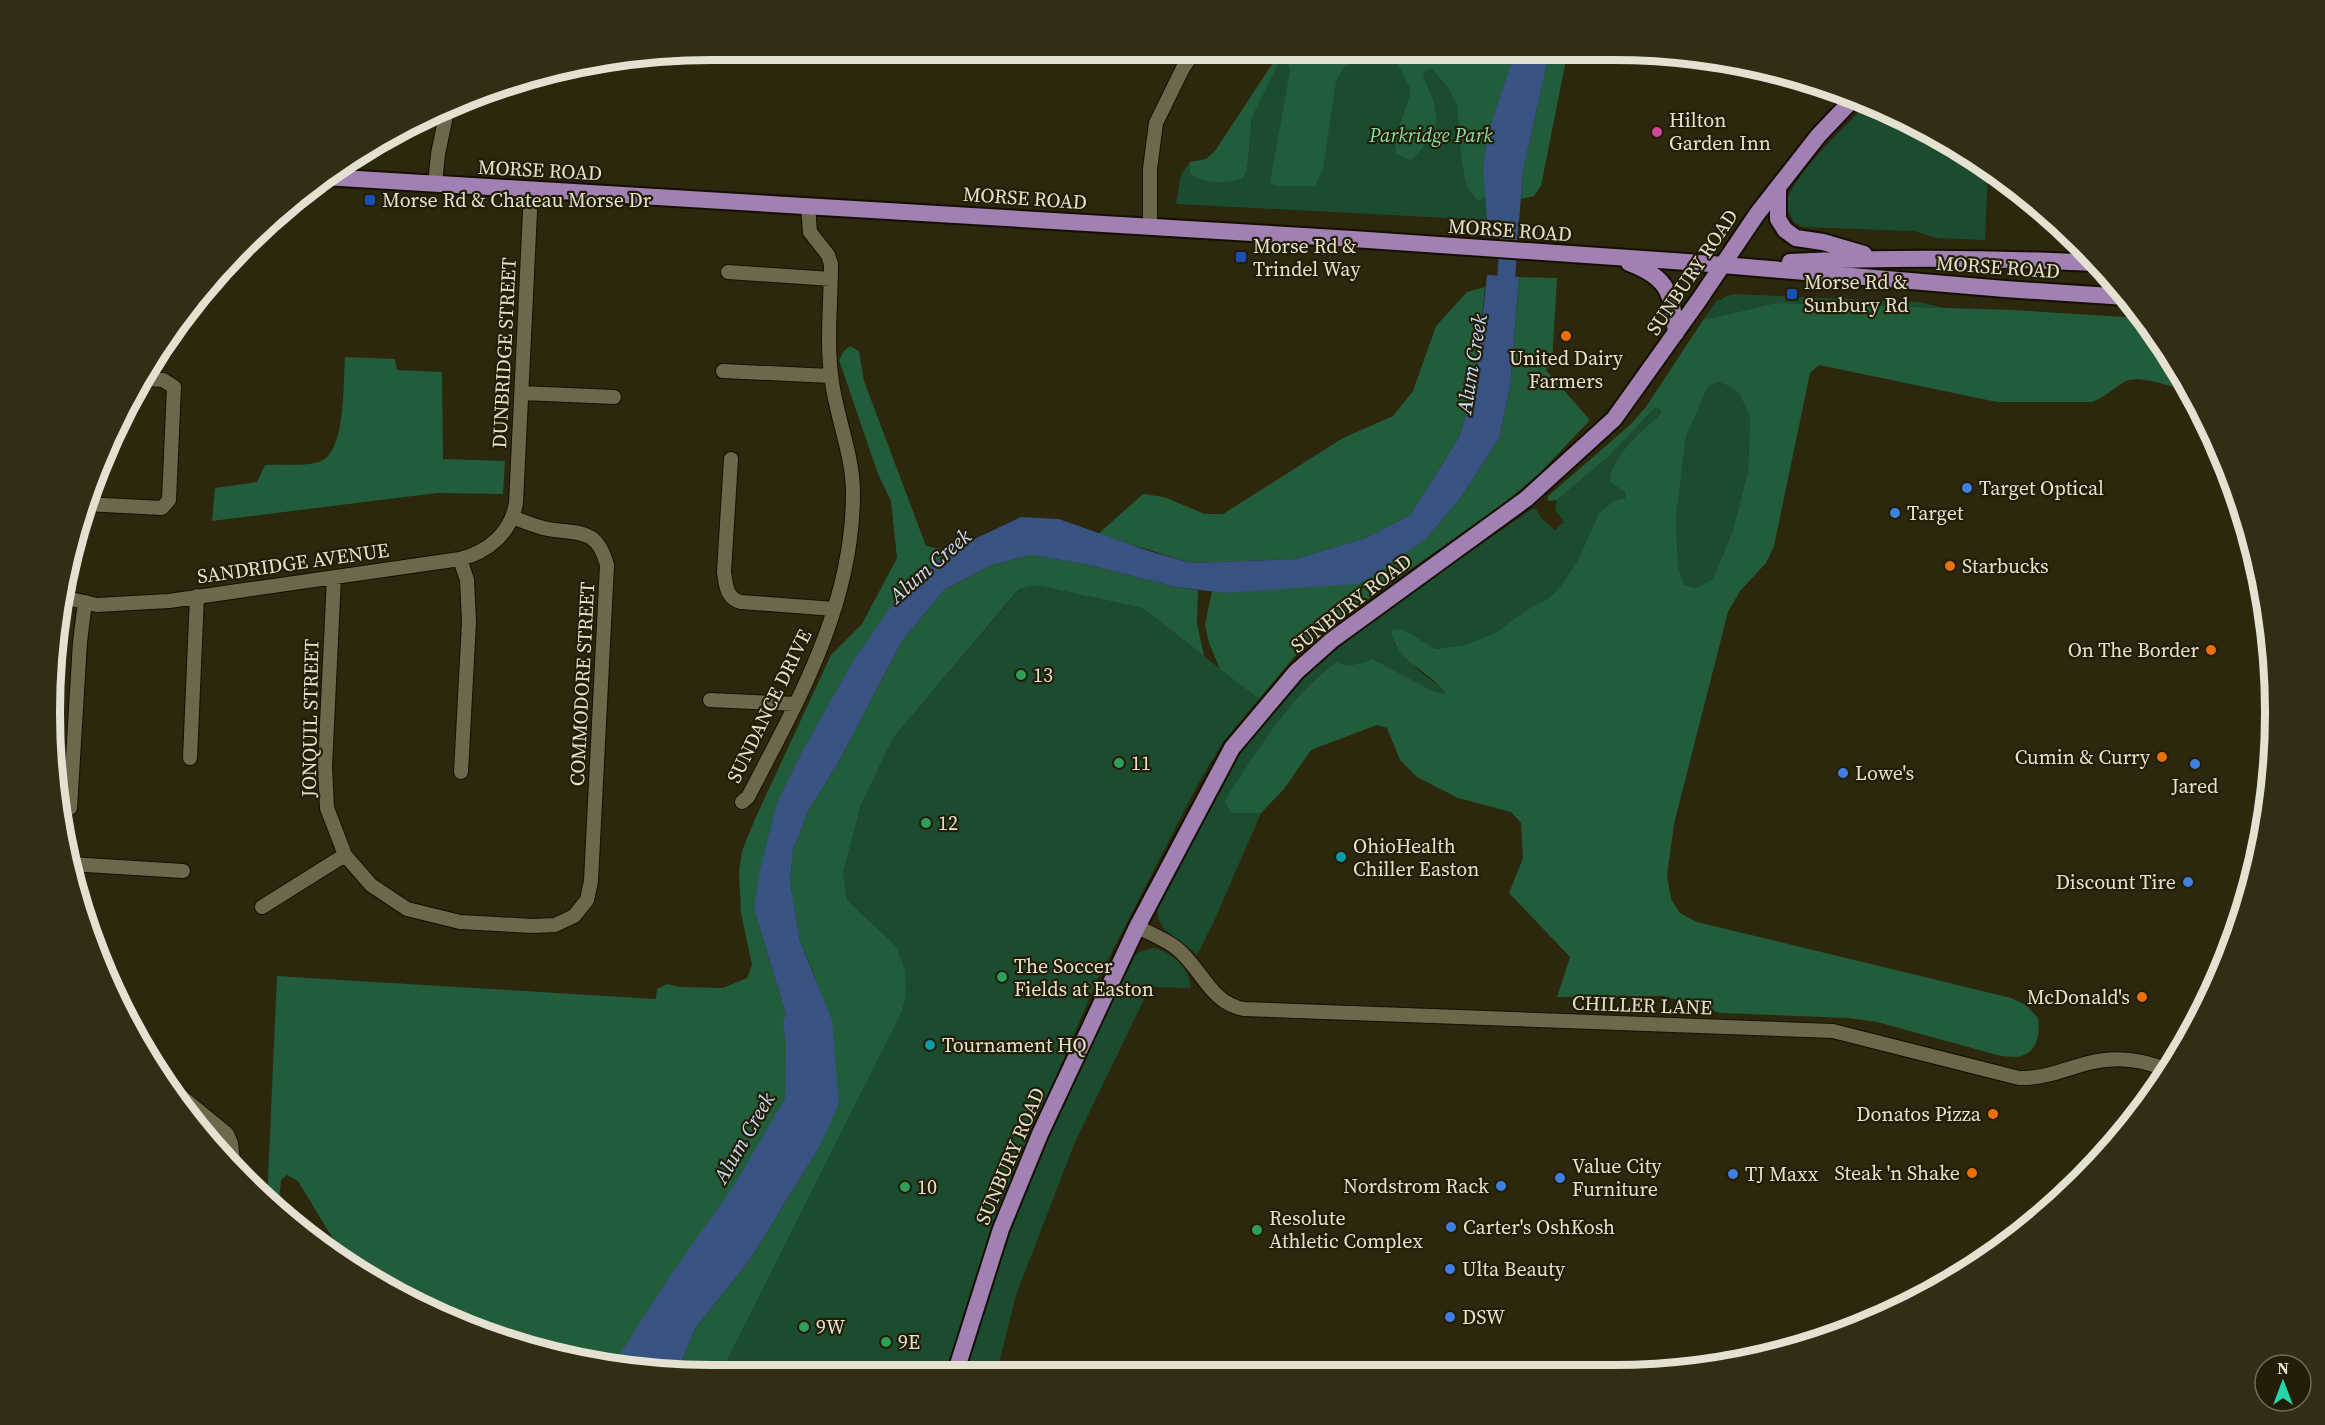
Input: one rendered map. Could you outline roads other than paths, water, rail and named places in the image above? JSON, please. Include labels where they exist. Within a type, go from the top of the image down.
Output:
[{"type":"main road","name":"SUNBURY ROAD","points":[[958,1365],[1001,1229],[1040,1134],[1137,927],[1232,748],[1296,672],[1332,640],[1527,499],[1614,419],[1778,187],[1818,136],[1848,105]]},
{"type":"main road","name":"MORSE ROAD","points":[[339,178],[1614,257],[2115,296]]},
{"type":"main road","points":[[1778,187],[1778,219],[1785,230],[1796,238],[1822,242],[1876,258]]},
{"type":"main road","points":[[1614,257],[1650,271],[1666,287],[1673,303],[1676,333]]},
{"type":"main road","name":"MORSE ROAD","points":[[1723,265],[1876,258],[2085,262]]},
{"type":"street","points":[[1150,228],[1150,169],[1156,123],[1189,60]]},
{"type":"street","points":[[435,184],[446,118]]},
{"type":"street","name":"DUNBRIDGE STREET","points":[[512,517],[516,503],[531,190]]},
{"type":"street","name":"SUNDANCE DRIVE","points":[[742,802],[748,797],[819,654],[849,554],[853,490],[851,467],[831,376],[831,264],[828,255],[810,232],[808,206]]},
{"type":"street","points":[[728,272],[831,279]]},
{"type":"street","points":[[723,371],[831,376]]},
{"type":"street","points":[[95,505],[162,508],[169,500],[174,387],[163,380],[151,379]]},
{"type":"street","points":[[522,393],[614,397]]},
{"type":"street","points":[[731,459],[724,572],[730,595],[741,602],[834,609]]},
{"type":"street","name":"SANDRIDGE AVENUE","points":[[71,599],[97,604],[169,601],[460,559],[477,554],[492,544],[504,532],[512,517]]},
{"type":"street","name":"COMMODORE STREET","points":[[512,517],[547,529],[575,531],[591,536],[602,548],[607,565],[591,880],[587,900],[574,916]]},
{"type":"street","points":[[460,559],[466,580],[469,622],[461,772]]},
{"type":"street","name":"JONQUIL STREET","points":[[334,578],[325,766],[327,808],[345,855],[371,885],[407,909],[460,922],[533,926],[555,925],[574,916]]},
{"type":"street","points":[[190,758],[196,596]]},
{"type":"street","points":[[70,808],[80,642],[85,602]]},
{"type":"street","points":[[710,700],[796,704]]},
{"type":"street","points":[[262,907],[345,855]]},
{"type":"street","points":[[78,865],[183,871]]},
{"type":"street","name":"CHILLER LANE","points":[[1137,927],[1177,948],[1219,999],[1231,1006],[1244,1009],[1833,1031],[2019,1078],[2038,1078],[2109,1059],[2137,1060],[2160,1068]]},
{"type":"street","points":[[191,1105],[227,1134],[232,1154]]},
{"type":"water","points":[[1512,60],[1548,60],[1523,171],[1519,221],[1487,220],[1483,170],[1487,136]]},
{"type":"water","points":[[1487,275],[1519,277],[1510,388],[1499,438],[1462,496],[1427,538],[1381,571],[1358,584],[1225,593],[1176,587],[1085,564],[1031,555],[992,565],[944,590],[902,641],[837,765],[809,809],[793,850],[790,881],[800,941],[832,1020],[839,1103],[820,1146],[749,1261],[696,1327],[680,1364],[636,1360],[663,1318],[672,1289],[743,1188],[794,1101],[795,1044],[754,909],[760,870],[777,803],[803,750],[855,658],[897,598],[949,551],[1021,517],[1059,519],[1149,551],[1191,563],[1295,559],[1366,538],[1410,515],[1458,439],[1475,389]]},
{"type":"waterway","name":"Alum Creek","points":[[1505,300],[1511,199]]},
{"type":"waterway","name":"Alum Creek","points":[[627,1359],[672,1289],[743,1188],[794,1101],[795,1044],[792,1023]]},
{"type":"place","name":"Hilton Garden Inn","points":[[1657,132]]},
{"type":"place","name":"Morse Rd & Chateau Morse Dr","points":[[370,200]]},
{"type":"place","name":"Morse Rd & Trindel Way","points":[[1241,257]]},
{"type":"place","name":"Morse Rd & Sunbury Rd","points":[[1792,294]]},
{"type":"place","name":"United Dairy Farmers","points":[[1566,336]]},
{"type":"place","name":"Target Optical","points":[[1967,488]]},
{"type":"place","name":"Target","points":[[1895,513]]},
{"type":"place","name":"Starbucks","points":[[1950,566]]},
{"type":"place","name":"On The Border","points":[[2211,650]]},
{"type":"place","name":"13","points":[[1021,675]]},
{"type":"place","name":"Cumin & Curry","points":[[2162,757]]},
{"type":"place","name":"11","points":[[1119,763]]},
{"type":"place","name":"Jared","points":[[2195,764]]},
{"type":"place","name":"Lowe's","points":[[1843,773]]},
{"type":"place","name":"12","points":[[926,823]]},
{"type":"place","name":"OhioHealth Chiller Easton","points":[[1341,857]]},
{"type":"place","name":"Discount Tire","points":[[2188,882]]},
{"type":"place","name":"The Soccer Fields at Easton","points":[[1002,977]]},
{"type":"place","name":"McDonald's","points":[[2142,997]]},
{"type":"place","name":"Tournament HQ","points":[[930,1045]]},
{"type":"place","name":"Donatos Pizza","points":[[1993,1114]]},
{"type":"place","name":"Steak 'n Shake","points":[[1972,1173]]},
{"type":"place","name":"TJ Maxx","points":[[1733,1174]]},
{"type":"place","name":"Value City Furniture","points":[[1560,1178]]},
{"type":"place","name":"Nordstrom Rack","points":[[1501,1186]]},
{"type":"place","name":"10","points":[[905,1187]]},
{"type":"place","name":"Carter's OshKosh","points":[[1451,1227]]},
{"type":"place","name":"Resolute Athletic Complex","points":[[1257,1230]]},
{"type":"place","name":"Ulta Beauty","points":[[1450,1269]]},
{"type":"place","name":"DSW","points":[[1450,1317]]},
{"type":"place","name":"9W","points":[[804,1327]]},
{"type":"place","name":"9E","points":[[886,1342]]},
{"type":"park label","name":"Parkridge Park","points":[[1431,135]]}]
